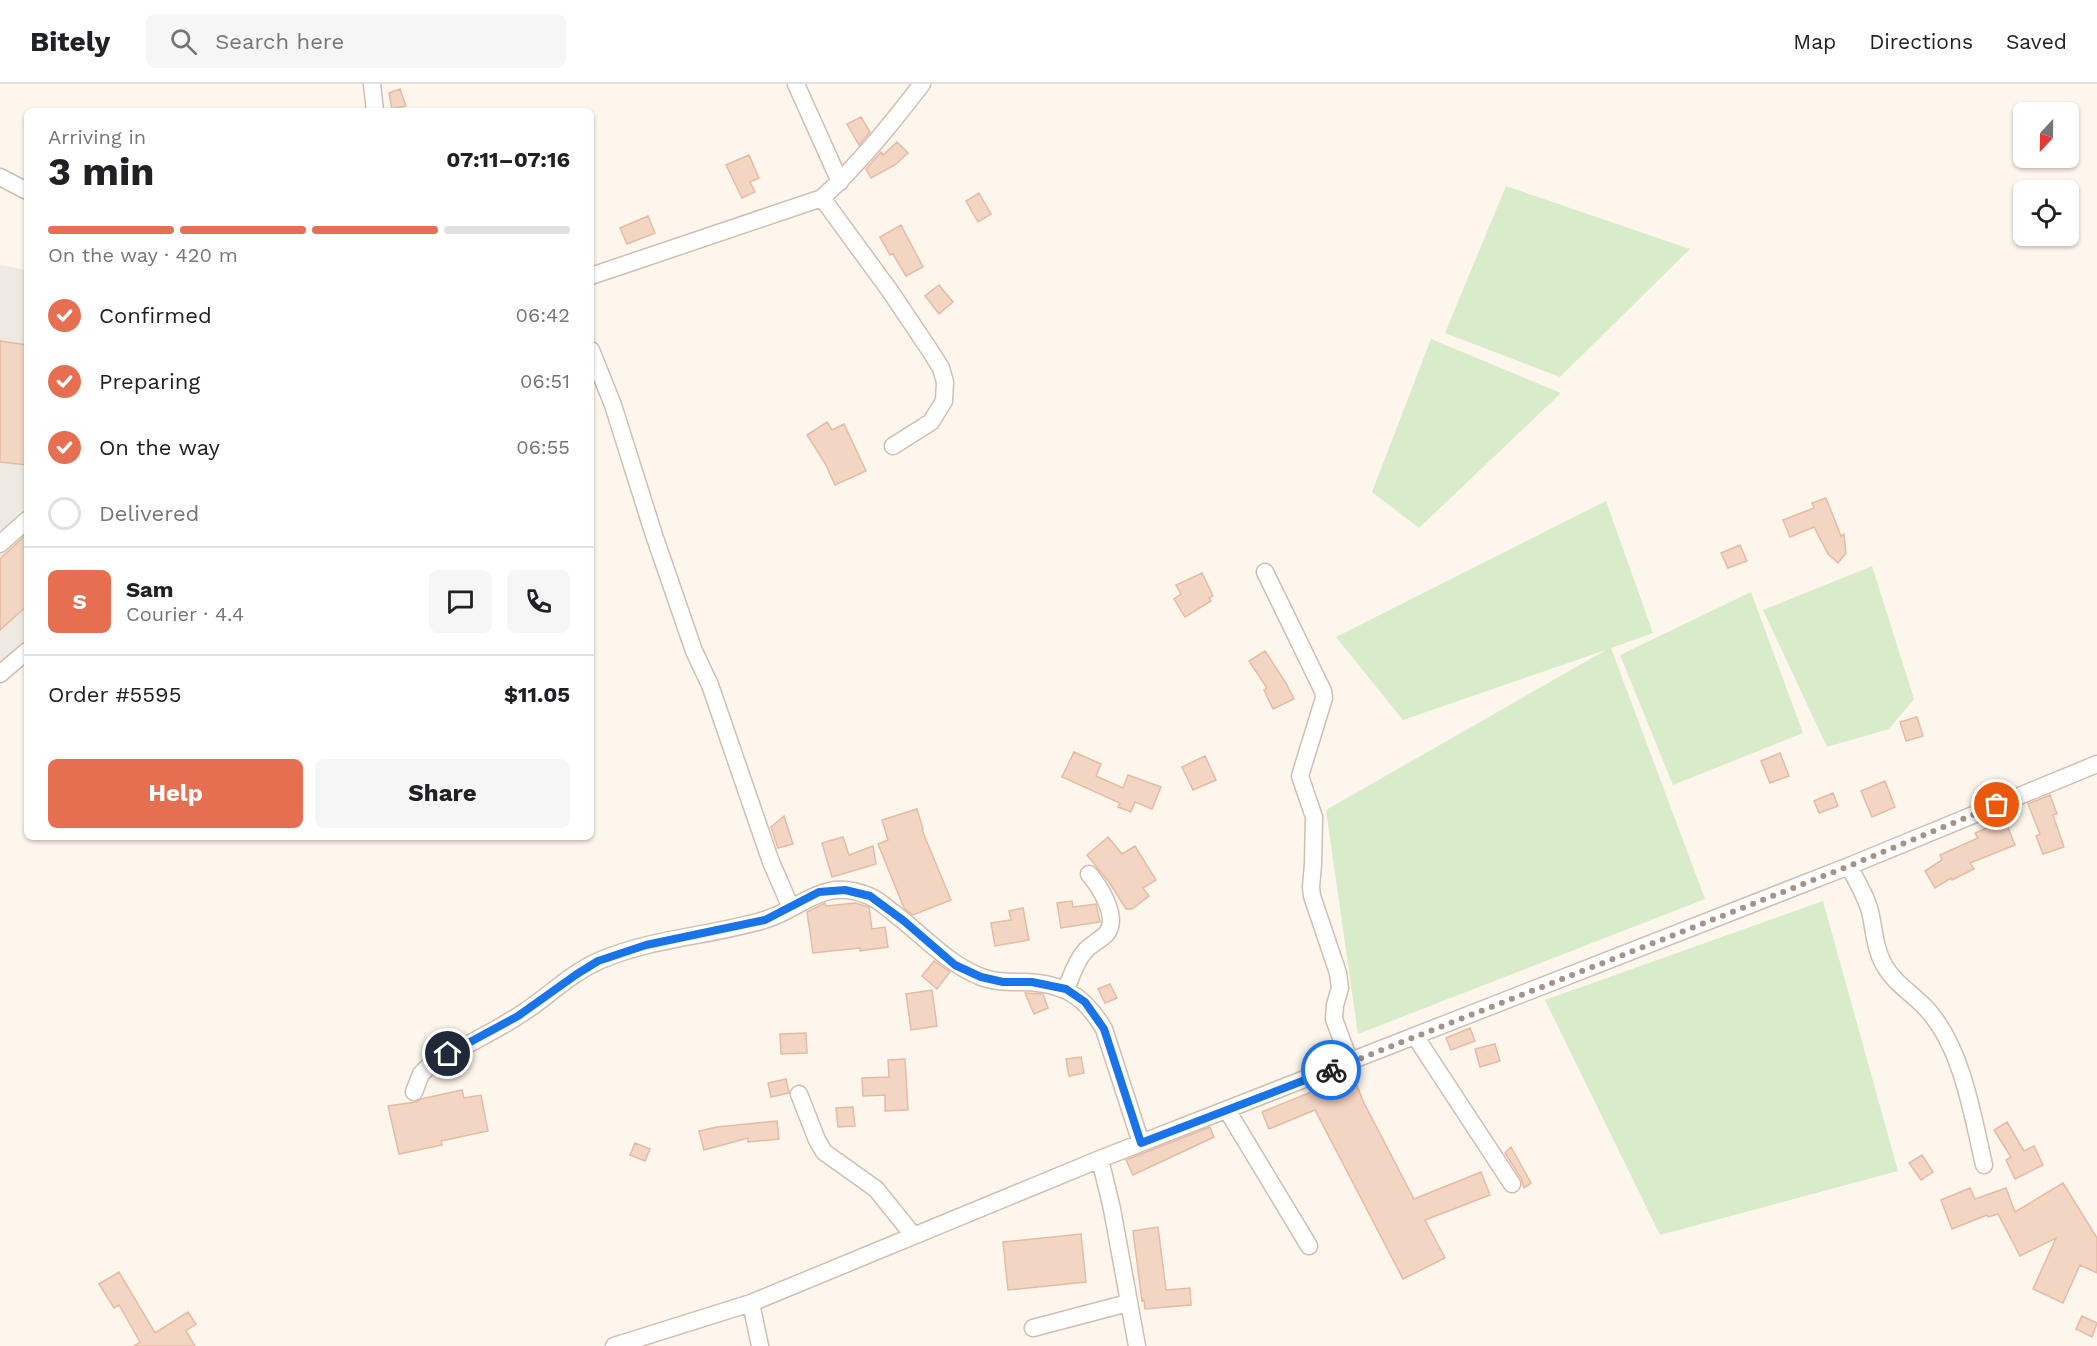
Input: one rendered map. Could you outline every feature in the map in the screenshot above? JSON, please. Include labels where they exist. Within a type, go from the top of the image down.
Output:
[{"type":"street","points":[[372,84],[375,108]]},
{"type":"street","points":[[796,84],[840,182]]},
{"type":"street","points":[[594,275],[822,198],[876,143],[922,84]]},
{"type":"street","points":[[0,177],[24,189]]},
{"type":"street","points":[[822,198],[896,299],[932,352],[943,375],[944,401],[930,422],[893,446]]},
{"type":"street","points":[[594,358],[613,405],[684,622],[710,685],[771,862],[791,908]]},
{"type":"street","points":[[0,544],[24,523]]},
{"type":"street","points":[[1265,572],[1323,691],[1323,698],[1300,776],[1314,817],[1312,896],[1338,973],[1340,988],[1334,1019],[1350,1062]]},
{"type":"street","points":[[0,674],[24,654]]},
{"type":"street","points":[[614,1346],[751,1303],[1100,1159],[1849,866],[2097,764]]},
{"type":"street","points":[[1849,866],[1871,915],[1876,948],[1886,968],[1899,984],[1931,1014],[1946,1036],[1961,1073],[1984,1165]]},
{"type":"street","points":[[1066,989],[1081,956],[1089,946],[1105,935],[1111,921],[1106,904],[1089,874]]},
{"type":"street","points":[[414,1092],[421,1074],[431,1064],[518,1016],[598,961],[646,945],[765,920],[819,892],[845,890],[870,896],[904,921],[955,965],[972,973],[1003,982],[1032,982],[1066,989],[1085,1002],[1104,1029],[1141,1143]]},
{"type":"street","points":[[1415,1036],[1512,1185]]},
{"type":"street","points":[[799,1094],[824,1152],[876,1189],[913,1235]]},
{"type":"street","points":[[1227,1110],[1309,1246]]},
{"type":"street","points":[[1100,1159],[1112,1209],[1137,1346]]},
{"type":"street","points":[[751,1303],[760,1346]]},
{"type":"street","points":[[1033,1328],[1128,1303]]},
{"type":"shaded area","points":[[0,265],[24,269],[24,644],[0,663]]},
{"type":"green space","points":[[1506,186],[1690,249],[1560,377],[1445,333]]},
{"type":"green space","points":[[1431,339],[1561,393],[1419,528],[1372,492]]},
{"type":"green space","points":[[1606,501],[1653,633],[1611,648],[1705,899],[1358,1034],[1326,810],[1606,650],[1403,720],[1336,637]]},
{"type":"green space","points":[[1872,566],[1914,699],[1889,729],[1827,747],[1763,610]]},
{"type":"green space","points":[[1751,592],[1803,733],[1673,785],[1620,655]]},
{"type":"green space","points":[[1823,901],[1898,1171],[1660,1235],[1545,1000]]},
{"type":"building","points":[[400,89],[406,106],[392,108],[389,93]]},
{"type":"building","points":[[861,117],[870,132],[859,145],[847,124]]},
{"type":"building","points":[[897,142],[908,153],[895,165],[871,178],[866,169],[881,152],[883,155]]},
{"type":"building","points":[[749,155],[759,178],[750,182],[755,192],[742,198],[726,165]]},
{"type":"building","points":[[979,193],[991,214],[978,222],[966,201]]},
{"type":"building","points":[[648,216],[655,233],[627,244],[620,228]]},
{"type":"building","points":[[901,225],[923,267],[906,276],[880,237]]},
{"type":"building","points":[[939,285],[953,302],[939,314],[925,296]]},
{"type":"building","points":[[0,341],[24,345],[24,465],[0,462]]},
{"type":"building","points":[[827,422],[832,430],[844,424],[866,471],[835,485],[825,463],[807,435]]},
{"type":"building","points":[[1826,498],[1841,536],[1844,534],[1846,553],[1838,563],[1828,554],[1814,527],[1790,537],[1783,520],[1814,508],[1812,503]]},
{"type":"building","points":[[24,537],[24,609],[0,630],[0,559]]},
{"type":"building","points":[[1740,545],[1747,561],[1728,568],[1721,553]]},
{"type":"building","points":[[1202,573],[1213,596],[1209,598],[1211,601],[1185,617],[1174,599],[1181,594],[1176,585]]},
{"type":"building","points":[[1265,651],[1294,699],[1273,709],[1264,690],[1267,688],[1249,661]]},
{"type":"building","points":[[1917,717],[1923,736],[1906,741],[1900,722]]},
{"type":"building","points":[[1074,752],[1101,764],[1096,776],[1123,788],[1128,775],[1161,787],[1152,809],[1135,802],[1131,812],[1118,807],[1120,803],[1062,777]]},
{"type":"building","points":[[1780,753],[1789,776],[1770,783],[1761,761]]},
{"type":"building","points":[[1205,756],[1216,780],[1193,790],[1182,767]]},
{"type":"building","points":[[1885,781],[1895,807],[1872,817],[1861,791]]},
{"type":"building","points":[[1833,793],[1838,806],[1819,813],[1814,801]]},
{"type":"building","points":[[2050,795],[2057,814],[2053,815],[2064,847],[2043,854],[2036,836],[2040,834],[2028,804]]},
{"type":"building","points":[[917,809],[922,830],[951,900],[913,915],[904,908],[878,844],[888,840],[882,820]]},
{"type":"building","points":[[784,816],[793,844],[778,848],[771,827]]},
{"type":"building","points":[[2005,820],[2015,845],[1970,863],[1974,869],[1952,880],[1951,878],[1935,888],[1925,871],[1942,860],[1940,855],[1978,838],[1975,833]]},
{"type":"building","points":[[843,837],[849,855],[873,846],[876,864],[832,877],[822,843]]},
{"type":"building","points":[[1108,837],[1122,854],[1135,846],[1156,880],[1143,888],[1149,896],[1132,909],[1126,909],[1109,882],[1087,855]]},
{"type":"building","points":[[1072,901],[1073,907],[1096,904],[1100,922],[1061,928],[1057,903]]},
{"type":"building","points":[[825,903],[826,906],[855,903],[869,907],[872,929],[885,927],[888,947],[813,953],[807,912]]},
{"type":"building","points":[[1023,908],[1029,940],[995,946],[991,923],[1011,920],[1009,911]]},
{"type":"building","points":[[934,961],[950,972],[937,989],[922,976]]},
{"type":"building","points":[[1110,984],[1117,998],[1105,1003],[1098,989]]},
{"type":"building","points":[[932,990],[937,1026],[911,1030],[906,994]]},
{"type":"building","points":[[1025,993],[1043,994],[1048,1008],[1034,1014]]},
{"type":"building","points":[[1470,1028],[1475,1041],[1451,1050],[1446,1038]]},
{"type":"building","points":[[806,1033],[807,1053],[781,1054],[780,1034]]},
{"type":"building","points":[[1495,1044],[1500,1061],[1480,1067],[1475,1049]]},
{"type":"building","points":[[1081,1057],[1084,1073],[1069,1076],[1066,1059]]},
{"type":"building","points":[[905,1059],[908,1110],[885,1111],[885,1095],[863,1096],[862,1078],[889,1077],[888,1060]]},
{"type":"building","points":[[1353,1075],[1363,1101],[1414,1199],[1481,1172],[1490,1195],[1425,1220],[1445,1258],[1403,1279],[1315,1110],[1269,1129],[1262,1112]]},
{"type":"building","points":[[786,1079],[789,1093],[771,1097],[768,1083]]},
{"type":"building","points":[[462,1090],[464,1098],[481,1095],[488,1131],[441,1141],[442,1145],[399,1154],[388,1106],[416,1102]]},
{"type":"building","points":[[853,1107],[855,1126],[838,1127],[836,1108]]},
{"type":"building","points":[[777,1121],[779,1139],[748,1142],[748,1138],[704,1150],[699,1131],[717,1127]]},
{"type":"building","points":[[2007,1122],[2024,1151],[2034,1146],[2043,1165],[2015,1179],[2006,1160],[2011,1157],[1994,1130]]},
{"type":"building","points":[[1210,1127],[1214,1137],[1133,1175],[1126,1160]]},
{"type":"building","points":[[635,1143],[650,1149],[645,1161],[630,1155]]},
{"type":"building","points":[[1511,1147],[1531,1183],[1524,1188],[1521,1178],[1505,1153]]},
{"type":"building","points":[[1922,1155],[1933,1172],[1921,1180],[1909,1163]]},
{"type":"building","points":[[2063,1183],[2097,1238],[2097,1273],[2080,1265],[2063,1303],[2033,1289],[2056,1238],[2020,1256],[1998,1214],[1988,1217],[1987,1215],[1952,1229],[1941,1200],[1970,1188],[1975,1199],[2006,1188],[2015,1212]]},
{"type":"building","points":[[1158,1227],[1166,1290],[1190,1288],[1191,1305],[1145,1309],[1133,1231]]},
{"type":"building","points":[[1081,1234],[1086,1282],[1008,1290],[1003,1242]]},
{"type":"building","points":[[119,1272],[155,1333],[188,1312],[196,1324],[186,1331],[195,1346],[134,1346],[140,1342],[119,1305],[114,1308],[99,1284]]},
{"type":"building","points":[[2082,1316],[2097,1323],[2092,1337],[2076,1329]]},
{"type":"way so far","points":[[1331,1070],[1849,866],[1997,805]]},
{"type":"route","points":[[448,1054],[465,1047],[518,1016],[598,961],[646,945],[765,920],[819,892],[845,890],[870,896],[904,921],[955,965],[981,977],[1003,982],[1032,982],[1066,989],[1085,1002],[1104,1029],[1141,1143],[1331,1070]]}]
